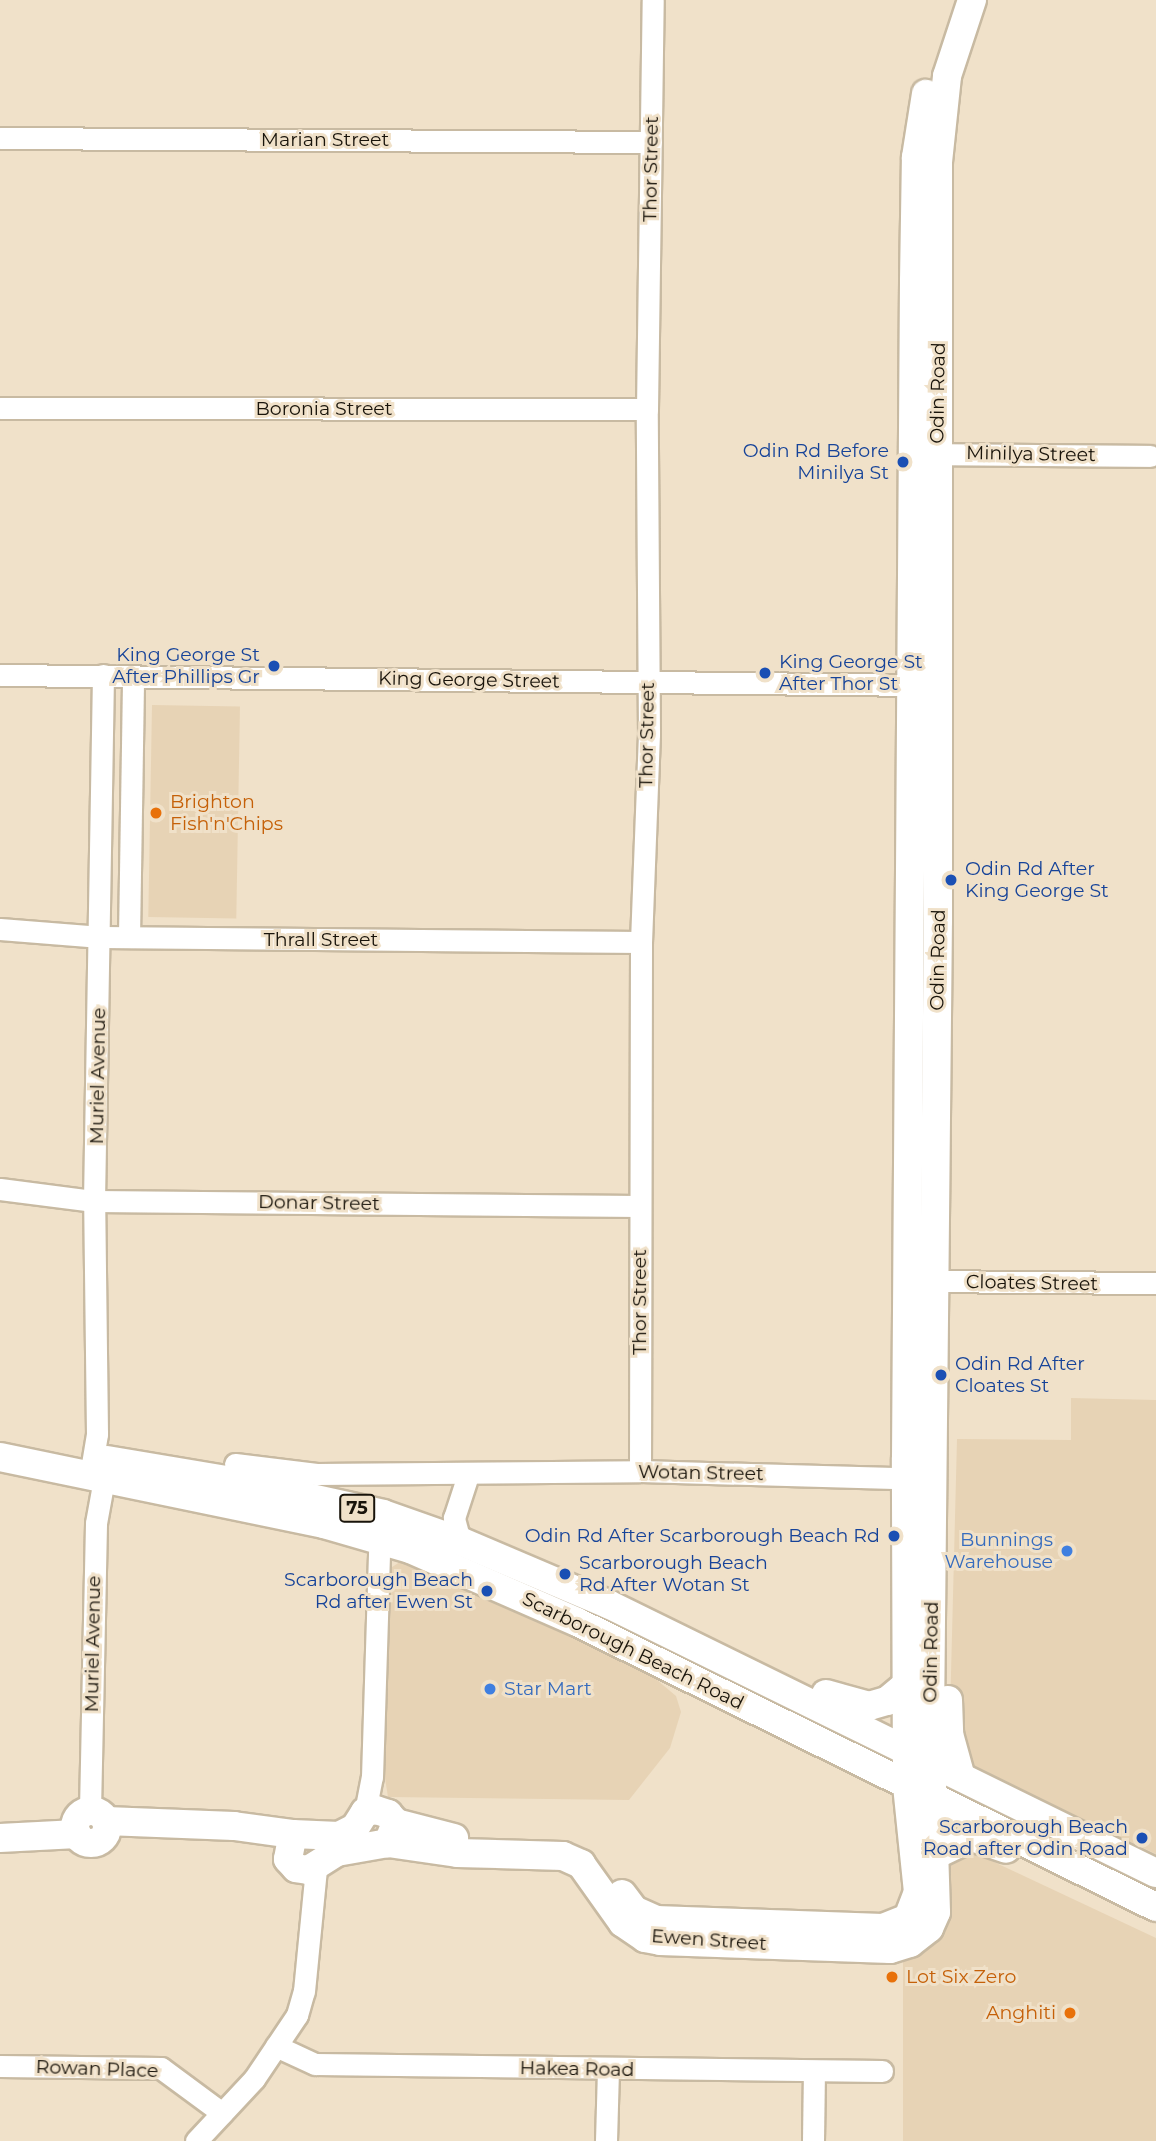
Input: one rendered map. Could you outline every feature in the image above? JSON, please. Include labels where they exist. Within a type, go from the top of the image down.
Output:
[{"type":"main road","name":"Odin Road","points":[[918,1754],[906,1685],[919,1478],[925,685],[925,454],[916,158],[927,88],[951,0]]},
{"type":"main road","name":"Odin Road","points":[[925,454],[939,130],[947,76],[972,0]]},
{"type":"main road","name":"Scarborough Beach Road","points":[[0,1442],[96,1471]]},
{"type":"main road","name":"Scarborough Beach Road","points":[[0,1457],[96,1471],[460,1541],[676,1637],[960,1774],[1156,1873]]},
{"type":"main road","name":"Odin Road","points":[[919,1478],[933,1584],[918,1754],[919,1792]]},
{"type":"main road","name":"Scarborough Beach Road","points":[[380,1526],[1156,1907]]},
{"type":"main road","points":[[933,1584],[945,1614],[949,1734],[960,1774]]},
{"type":"main road","points":[[676,1637],[853,1705],[869,1706],[887,1701],[906,1685]]},
{"type":"main road","name":"Ewen Street","points":[[849,1937],[890,1949],[909,1943],[929,1928],[936,1912],[935,1855],[919,1792]]},
{"type":"main road","name":"Ewen Street","points":[[298,1857],[337,1852],[384,1823],[457,1853],[563,1856],[581,1864],[623,1923],[653,1939],[849,1937],[908,1918],[915,1908],[918,1892],[919,1792]]},
{"type":"main road","points":[[0,1827],[91,1825],[241,1840],[264,1844],[298,1857],[355,1828],[384,1823]]},
{"type":"main road","points":[[0,1838],[91,1825]]},
{"type":"main road","points":[[935,1855],[972,1837],[991,1842],[1069,1880],[1116,1889]]},
{"type":"street","name":"Thor Street","points":[[640,1471],[641,942],[648,683],[647,409],[653,0]]},
{"type":"street","name":"Marian Street","points":[[0,138],[651,142]]},
{"type":"street","name":"Boronia Street","points":[[0,408],[647,409]]},
{"type":"street","name":"Minilya Street","points":[[925,454],[1154,454]]},
{"type":"street","name":"King George Street","points":[[0,675],[925,685]]},
{"type":"street","name":"Muriel Avenue","points":[[91,1825],[97,1434],[94,1201],[101,937],[103,675]]},
{"type":"street","points":[[128,937],[133,676]]},
{"type":"street","name":"Thrall Street","points":[[0,929],[101,937],[641,942]]},
{"type":"street","name":"Donar Street","points":[[0,1189],[94,1201],[639,1206]]},
{"type":"street","name":"Cloates Street","points":[[921,1281],[1156,1283]]},
{"type":"street","name":"Wotan Street","points":[[235,1464],[316,1474],[468,1475],[640,1471],[919,1478]]},
{"type":"street","points":[[460,1541],[454,1518],[468,1475]]},
{"type":"street","points":[[380,1526],[372,1777],[384,1823]]},
{"type":"street","points":[[196,2141],[276,2046],[300,2003],[307,1936],[298,1857]]},
{"type":"street","name":"Hakea Road","points":[[276,2046],[315,2064],[608,2070],[882,2071]]},
{"type":"street","name":"Rowan Place","points":[[0,2066],[161,2068],[222,2113]]},
{"type":"street","points":[[606,2141],[608,2070]]},
{"type":"street","points":[[813,2141],[814,2071]]},
{"type":"shaded area","points":[[152,705],[240,707],[236,919],[148,917]]},
{"type":"shaded area","points":[[1071,1398],[1156,1400],[1156,1854],[962,1762],[950,1713],[957,1439],[1071,1440]]},
{"type":"shaded area","points":[[403,1560],[415,1561],[644,1669],[676,1696],[681,1712],[670,1748],[629,1800],[388,1797],[381,1753],[389,1569]]},
{"type":"shaded area","points":[[959,1851],[975,1853],[1156,1938],[1156,2141],[903,2141],[903,1919],[945,1860]]},
{"type":"place","name":"Odin Rd Before Minilya St","points":[[903,462]]},
{"type":"place","name":"King George St After Phillips Gr","points":[[274,666]]},
{"type":"place","name":"King George St After Thor St","points":[[765,673]]},
{"type":"place","name":"Brighton Fish'n'Chips","points":[[156,813]]},
{"type":"place","name":"Odin Rd After King George St","points":[[951,880]]},
{"type":"place","name":"Odin Rd After Cloates St","points":[[941,1375]]},
{"type":"place","name":"Odin Rd After Scarborough Beach Rd","points":[[894,1536]]},
{"type":"place","name":"Bunnings Warehouse","points":[[1067,1551]]},
{"type":"place","name":"Scarborough Beach Rd After Wotan St","points":[[565,1574]]},
{"type":"place","name":"Scarborough Beach Rd after Ewen St","points":[[487,1591]]},
{"type":"place","name":"Star Mart","points":[[490,1689]]},
{"type":"place","name":"Scarborough Beach Road after Odin Road","points":[[1142,1838]]},
{"type":"place","name":"Lot Six Zero","points":[[892,1977]]},
{"type":"place","name":"Anghiti","points":[[1070,2013]]}]
